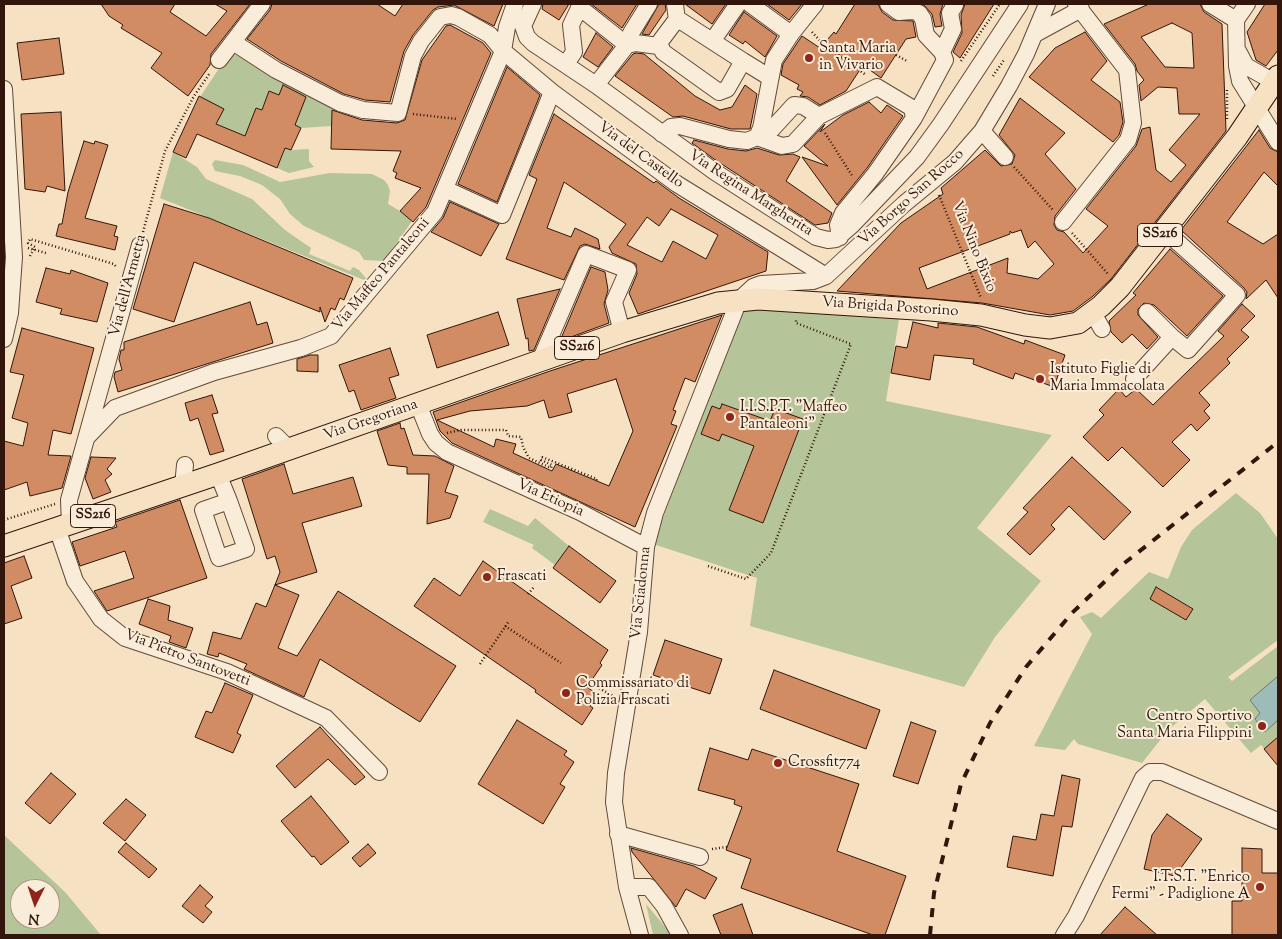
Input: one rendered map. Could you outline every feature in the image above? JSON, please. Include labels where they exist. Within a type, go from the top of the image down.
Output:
[{"type":"main road","name":"SS216","points":[[1164,230],[1258,108],[1276,79]]},
{"type":"main road","name":"Via Brigida Postorino","points":[[738,300],[941,311],[982,315],[1040,328],[1070,326],[1098,321],[1120,287],[1164,230]]},
{"type":"main road","name":"Via Gregoriana","points":[[4,546],[218,474],[282,443],[418,404],[622,332],[685,312],[738,300]]},
{"type":"street","points":[[219,60],[262,4]]},
{"type":"street","points":[[503,51],[515,4]]},
{"type":"street","name":"Via Regina Margherita","points":[[533,4],[524,19],[524,32],[533,43],[596,85],[715,172],[816,237],[831,240],[840,236]]},
{"type":"street","points":[[596,85],[627,45],[631,32],[649,4]]},
{"type":"street","points":[[658,46],[660,40],[677,21],[675,4]]},
{"type":"street","points":[[713,40],[738,4]]},
{"type":"street","points":[[750,4],[796,28]]},
{"type":"street","points":[[756,138],[761,128],[769,76],[774,60],[815,4]]},
{"type":"street","points":[[840,236],[839,221],[914,118],[944,60],[942,52],[926,35],[919,13],[913,11],[898,12],[888,4]]},
{"type":"street","points":[[942,52],[953,29],[950,13],[955,4]]},
{"type":"street","points":[[840,236],[885,192],[923,149],[1020,4]]},
{"type":"street","name":"Via Borgo San Rocco","points":[[738,300],[753,287],[762,284],[814,281],[826,276],[904,204],[949,168],[982,131],[1017,72],[1047,4]]},
{"type":"street","points":[[1210,4],[1236,20]]},
{"type":"street","points":[[1247,4],[1236,20],[1237,66],[1242,86],[1258,108],[1278,142]]},
{"type":"street","points":[[566,64],[574,52],[571,25],[580,6],[627,45]]},
{"type":"street","points":[[1035,34],[1078,6],[1127,70],[1133,124],[1128,140],[1064,223]]},
{"type":"street","name":"Via del Castello","points":[[402,114],[413,56],[440,17],[451,15],[458,17],[490,34],[503,51],[552,92],[688,192],[826,276]]},
{"type":"street","points":[[677,21],[685,22],[769,76]]},
{"type":"street","points":[[233,42],[276,70],[340,103],[363,110],[402,114]]},
{"type":"street","points":[[627,45],[636,43],[658,46],[663,52],[719,92],[727,89],[743,61]]},
{"type":"street","points":[[1236,44],[1246,66],[1276,79]]},
{"type":"street","name":"Via Maffeo Pantaleoni","points":[[88,436],[115,408],[214,372],[301,348],[331,336],[435,212],[503,51]]},
{"type":"street","points":[[756,138],[775,145],[793,144],[820,121],[877,87],[912,108],[914,118]]},
{"type":"street","points":[[4,88],[10,313],[4,339]]},
{"type":"street","points":[[445,189],[502,215],[552,92]]},
{"type":"street","points":[[662,134],[671,127],[680,126],[729,139],[747,141],[772,129],[794,105],[803,106],[820,121]]},
{"type":"street","points":[[982,131],[1009,162]]},
{"type":"street","points":[[1147,312],[1188,350],[1237,295],[1164,230]]},
{"type":"street","name":"Via dell'Armetta","points":[[63,526],[140,246]]},
{"type":"street","points":[[540,361],[586,254],[628,270],[614,302],[622,332]]},
{"type":"street","name":"Via Sciadonna","points":[[640,935],[627,887],[614,812],[616,773],[639,632],[646,546],[655,513],[738,300]]},
{"type":"street","points":[[1134,379],[1172,337]]},
{"type":"street","points":[[418,404],[431,437]]},
{"type":"street","name":"Via Etiopia","points":[[431,437],[439,446],[452,454],[585,514],[646,546]]},
{"type":"street","points":[[183,486],[185,465]]},
{"type":"street","points":[[218,474],[229,501]]},
{"type":"street","name":"Via Pietro Santovetti","points":[[63,526],[75,581],[101,619],[125,638],[227,672],[326,718],[379,772]]},
{"type":"street","points":[[1064,935],[1076,916],[1145,776],[1159,771],[1278,821]]},
{"type":"street","points":[[618,834],[703,853]]},
{"type":"street","points":[[627,887],[649,887],[664,906],[680,935]]},
{"type":"path","points":[[963,59],[1000,4]]},
{"type":"path","points":[[796,28],[857,67]]},
{"type":"path","points":[[989,82],[1005,58],[990,49]]},
{"type":"path","points":[[896,54],[907,61]]},
{"type":"path","name":"Via dell'Armetta","points":[[140,246],[165,151],[194,96],[219,60]]},
{"type":"path","points":[[402,114],[460,120]]},
{"type":"path","points":[[820,121],[840,157],[862,190]]},
{"type":"path","points":[[1009,162],[1113,279]]},
{"type":"path","name":"Via Nino Bixio","points":[[942,198],[983,304]]},
{"type":"path","points":[[31,239],[114,264],[120,274]]},
{"type":"path","points":[[29,248],[46,253]]},
{"type":"path","points":[[708,566],[746,579],[771,553],[851,344],[796,323],[796,316]]},
{"type":"path","points":[[431,437],[462,430],[506,430],[508,436],[521,437],[523,447],[529,458],[551,468],[552,465],[541,460],[542,457],[597,479],[596,481]]},
{"type":"path","points":[[4,520],[61,502]]},
{"type":"path","points":[[528,594],[534,587]]},
{"type":"path","points":[[480,664],[509,620]]},
{"type":"path","points":[[505,626],[561,663]]},
{"type":"path","points":[[590,683],[614,697]]},
{"type":"path","points":[[703,853],[728,847]]},
{"type":"green space","points":[[230,52],[332,105],[332,126],[301,128],[295,125],[303,104],[269,91],[262,110],[256,108],[250,138],[215,125],[200,97]]},
{"type":"green space","points":[[285,148],[291,150],[309,149],[309,161],[314,167],[289,173],[277,168]]},
{"type":"green space","points":[[173,152],[197,167],[206,179],[252,199],[285,230],[311,248],[309,254],[350,271],[353,267],[359,270],[369,282],[160,198]]},
{"type":"green space","points":[[215,160],[243,165],[280,182],[330,173],[372,174],[384,180],[388,185],[390,191],[388,204],[412,221],[384,261],[364,260],[359,252],[304,226],[290,214],[280,199],[262,185],[240,176],[215,171],[212,164]]},
{"type":"green space","points":[[744,305],[899,319],[886,401],[1052,435],[977,528],[1041,581],[995,637],[964,687],[750,626],[757,578],[653,544]],"holes":[[[722,404],[754,415],[768,427],[775,409],[803,419],[763,523],[729,510],[748,460],[763,440],[722,434],[701,434],[712,406],[720,409]]]},
{"type":"green space","points":[[1236,493],[1260,513],[1278,539],[1278,640],[1228,677],[1232,681],[1278,646],[1278,766],[1261,745],[1251,753],[1205,699],[1168,730],[1142,763],[1078,744],[1074,739],[1065,750],[1034,746],[1092,634],[1080,617],[1092,612],[1101,618],[1149,572],[1168,579],[1181,547],[1192,530]]},
{"type":"green space","points":[[490,509],[528,526],[535,518],[569,546],[555,565],[532,548],[534,545],[483,522]]},
{"type":"green space","points":[[4,835],[51,879],[10,879],[10,929],[60,929],[60,887],[101,935],[4,935]]},
{"type":"green space","points":[[646,904],[672,935],[653,935]]},
{"type":"water","points":[[1278,676],[1278,720],[1265,732],[1255,719],[1260,713],[1250,700]]},
{"type":"building","points":[[101,4],[175,4],[170,12],[206,36],[227,11],[215,4],[250,4],[211,54],[210,65],[188,96],[151,68],[162,53],[121,28],[123,25],[109,16]]},
{"type":"building","points":[[272,4],[377,4],[395,16],[403,4],[503,4],[494,26],[454,5],[438,7],[433,10],[413,35],[404,51],[390,102],[365,100],[344,94],[281,61],[247,39],[270,10]]},
{"type":"building","points":[[543,4],[569,4],[559,20],[542,9]]},
{"type":"building","points":[[591,4],[637,4],[622,28]]},
{"type":"building","points":[[659,4],[665,4],[666,10],[649,35],[642,34]]},
{"type":"building","points":[[685,4],[726,4],[712,24]]},
{"type":"building","points":[[767,4],[802,4],[789,20]]},
{"type":"building","points":[[855,4],[878,4],[882,12],[893,20],[913,21],[916,37],[906,39],[881,78],[863,65],[846,91],[820,105],[808,97],[800,96],[803,92],[797,89],[799,85],[781,75],[783,64],[802,36],[820,48],[834,32],[836,34]]},
{"type":"building","points":[[923,4],[943,4],[940,14],[942,26],[935,27],[932,14]]},
{"type":"building","points":[[965,4],[994,4],[960,58],[953,52],[962,33],[961,15]]},
{"type":"building","points":[[1149,4],[1200,4],[1204,12],[1222,24],[1226,131],[1111,279],[1073,311],[1050,315],[982,303],[837,291],[901,223],[943,194],[941,188],[985,150],[1001,166],[1012,164],[1015,155],[999,135],[1020,98],[1065,133],[1045,154],[1076,189],[1055,216],[1054,225],[1057,230],[1064,232],[1083,253],[1108,226],[1086,209],[1136,146],[1142,129],[1150,127],[1156,170],[1171,182],[1186,165],[1169,150],[1200,114],[1179,114],[1177,88],[1158,87],[1141,101],[1139,85],[1144,80],[1137,71],[1135,64],[1104,24]],"holes":[[[1172,23],[1192,33],[1194,68],[1165,67],[1141,37]],[[1021,230],[1028,248],[1035,241],[1054,264],[1038,279],[1007,273],[1008,258],[927,289],[919,268],[1010,234],[1010,231],[1012,233]]]},
{"type":"building","points":[[1265,4],[1278,4],[1278,50],[1266,66],[1256,60],[1247,32]]},
{"type":"building","points":[[744,12],[777,36],[765,57],[745,41],[743,44],[729,35]]},
{"type":"building","points":[[450,25],[483,43],[491,53],[426,207],[413,222],[400,211],[421,188],[395,178],[397,173],[393,171],[401,151],[331,149],[332,110],[362,120],[397,123],[405,120],[422,60],[446,26]]},
{"type":"building","points":[[1085,32],[1107,61],[1091,80],[1120,102],[1123,122],[1119,135],[1113,142],[1029,77],[1055,48]]},
{"type":"building","points":[[596,33],[613,47],[598,67],[583,57]]},
{"type":"building","points":[[59,38],[64,74],[22,80],[17,43]]},
{"type":"building","points":[[633,54],[644,54],[695,96],[720,110],[732,107],[745,85],[757,94],[750,129],[731,129],[683,116],[673,117],[615,76]]},
{"type":"building","points":[[507,67],[540,95],[497,202],[458,184]]},
{"type":"building","points":[[283,85],[306,97],[295,125],[301,128],[291,150],[285,148],[277,168],[197,134],[186,158],[173,152],[199,96],[224,109],[216,124],[245,136],[256,108],[262,110],[269,91],[279,95]]},
{"type":"building","points":[[869,102],[881,113],[887,105],[903,116],[867,168],[837,205],[802,157],[828,166],[804,146],[825,124],[820,132],[843,115]]},
{"type":"building","points":[[61,112],[65,191],[47,186],[45,192],[25,189],[21,114]]},
{"type":"building","points":[[554,114],[654,183],[656,181],[679,198],[768,252],[766,271],[638,314],[629,293],[637,274],[636,264],[612,253],[609,247],[626,224],[564,182],[547,228],[571,237],[575,228],[598,239],[600,249],[585,244],[580,246],[564,280],[506,259],[537,179],[529,175]],"holes":[[[671,209],[718,235],[706,259],[673,241],[662,262],[627,245],[647,217],[659,226]]]},
{"type":"building","points":[[1259,130],[1270,148],[1278,152],[1278,186],[1264,172],[1227,222],[1263,244],[1278,234],[1278,298],[1266,280],[1246,299],[1247,292],[1244,288],[1181,230]]},
{"type":"building","points":[[694,140],[728,149],[746,151],[757,148],[779,155],[793,154],[800,157],[786,181],[832,213],[828,223],[815,225],[714,159],[692,143]]},
{"type":"building","points":[[84,141],[94,144],[95,141],[108,145],[85,218],[117,226],[114,236],[118,237],[115,250],[56,236],[59,224],[62,224],[68,192]]},
{"type":"building","points":[[450,202],[499,224],[481,256],[431,232],[443,218]]},
{"type":"building","points":[[164,204],[209,218],[353,278],[344,300],[340,298],[335,310],[331,308],[325,322],[320,307],[320,312],[194,262],[174,322],[133,309]]},
{"type":"building","points":[[1170,249],[1223,296],[1187,336],[1154,305],[1144,303],[1138,309],[1138,315],[1158,337],[1147,349],[1132,334],[1122,343],[1111,332],[1109,321],[1136,295],[1133,293]]},
{"type":"building","points":[[591,267],[605,272],[608,290],[604,304],[609,323],[560,341]]},
{"type":"building","points":[[46,268],[70,274],[71,270],[108,283],[97,322],[60,314],[62,309],[36,302]]},
{"type":"building","points":[[560,289],[534,350],[529,351],[528,338],[526,339],[517,299]]},
{"type":"building","points":[[250,302],[257,325],[267,322],[273,343],[118,392],[114,377],[115,372],[122,370],[119,359],[121,350],[124,350],[124,342]]},
{"type":"building","points":[[1242,304],[1255,316],[1241,330],[1249,337],[1227,359],[1230,363],[1199,393],[1210,405],[1204,411],[1210,418],[1197,431],[1191,424],[1172,442],[1190,460],[1163,487],[1122,447],[1108,461],[1083,437],[1104,415],[1099,410],[1119,389],[1126,397],[1136,389],[1153,405],[1224,336],[1218,331]]},
{"type":"building","points":[[498,312],[509,345],[437,368],[427,335]]},
{"type":"building","points":[[722,315],[695,382],[685,378],[673,410],[676,411],[671,424],[677,426],[635,527],[452,443],[440,431],[433,412],[550,371]],"holes":[[[616,379],[633,431],[609,486],[556,464],[552,471],[513,453],[516,444],[496,439],[494,447],[437,420],[470,411],[527,406],[544,400],[549,418],[572,412],[567,394]]]},
{"type":"building","points":[[913,322],[938,328],[938,323],[977,327],[1024,344],[1025,340],[1065,355],[1054,387],[1015,373],[1013,379],[973,364],[974,359],[934,355],[930,380],[891,373],[896,346],[907,348]]},
{"type":"building","points":[[22,328],[94,348],[71,434],[53,430],[48,455],[71,456],[62,488],[30,496],[27,482],[4,490],[4,441],[23,446],[28,423],[12,418],[24,375],[10,372]]},
{"type":"building","points":[[390,348],[399,375],[389,378],[396,398],[361,410],[354,390],[349,392],[339,365]]},
{"type":"building","points":[[318,355],[318,372],[297,371],[297,359]]},
{"type":"building","points":[[212,395],[218,413],[212,414],[224,451],[210,455],[198,418],[190,421],[185,403]]},
{"type":"building","points":[[722,404],[770,421],[775,409],[803,419],[763,523],[729,510],[754,446],[722,434],[719,441],[701,434],[712,406],[720,409]]},
{"type":"building","points":[[400,423],[401,429],[404,428],[413,455],[435,456],[454,466],[445,492],[458,496],[450,518],[427,524],[429,474],[407,474],[407,467],[388,465],[377,431]]},
{"type":"building","points":[[91,457],[116,458],[107,469],[112,474],[105,480],[111,492],[93,499],[85,478]]},
{"type":"building","points":[[1072,457],[1131,512],[1104,540],[1069,506],[1051,525],[1055,529],[1030,555],[1007,534],[1028,512],[1023,508]]},
{"type":"building","points":[[284,464],[293,494],[353,477],[362,506],[302,523],[317,572],[275,585],[280,572],[275,556],[267,559],[242,479]]},
{"type":"building","points":[[180,500],[207,578],[107,611],[94,591],[134,578],[125,551],[80,566],[72,542],[117,527],[115,522]]},
{"type":"building","points":[[569,546],[616,581],[600,603],[553,568]]},
{"type":"building","points":[[24,556],[32,578],[11,586],[22,618],[4,624],[4,563]]},
{"type":"building","points":[[483,561],[608,650],[600,663],[602,665],[587,687],[598,695],[590,706],[593,708],[582,725],[535,692],[536,690],[414,606],[434,578],[460,596]]},
{"type":"building","points":[[275,585],[299,595],[278,648],[297,656],[338,591],[456,666],[420,722],[320,659],[304,697],[244,669],[247,664],[219,653],[218,657],[207,654],[213,632],[241,639],[256,603],[266,607]]},
{"type":"building","points":[[1156,587],[1193,609],[1186,620],[1150,599]]},
{"type":"building","points":[[148,599],[170,606],[168,620],[193,628],[186,648],[169,642],[171,636],[139,624]]},
{"type":"building","points":[[665,640],[722,659],[710,694],[653,675]]},
{"type":"building","points":[[774,670],[880,710],[866,749],[760,709]]},
{"type":"building","points":[[225,683],[253,695],[237,733],[241,735],[233,753],[195,737],[206,711],[212,713]]},
{"type":"building","points":[[517,720],[567,751],[564,755],[574,762],[560,784],[565,787],[543,824],[478,784]]},
{"type":"building","points":[[911,722],[936,731],[918,784],[893,776]]},
{"type":"building","points":[[320,727],[365,777],[355,785],[328,759],[295,788],[276,766]]},
{"type":"building","points":[[1278,737],[1278,766],[1264,749]]},
{"type":"building","points":[[710,748],[748,760],[752,749],[859,784],[837,851],[906,876],[885,935],[873,935],[741,888],[751,859],[726,850],[742,807],[734,804],[735,800],[698,790]]},
{"type":"building","points":[[51,773],[76,794],[50,824],[25,803]]},
{"type":"building","points":[[1062,775],[1080,779],[1072,827],[1062,826],[1053,876],[1007,867],[1013,836],[1036,840],[1041,814],[1054,816]]},
{"type":"building","points":[[311,796],[349,842],[321,865],[281,821]]},
{"type":"building","points":[[126,799],[146,815],[125,841],[103,823]]},
{"type":"building","points":[[1167,814],[1202,839],[1175,876],[1144,869],[1152,835]]},
{"type":"building","points":[[126,843],[157,869],[149,878],[118,852]]},
{"type":"building","points":[[368,844],[376,853],[360,867],[352,858]]},
{"type":"building","points":[[631,848],[694,866],[717,878],[705,899],[686,889],[676,907],[632,852]]},
{"type":"building","name":"I.T.S.T. \"Enrico Fermi\" - Padiglione A","points":[[1242,848],[1262,849],[1262,873],[1278,873],[1278,935],[1232,935],[1232,901],[1242,901]]},
{"type":"building","points":[[200,885],[213,897],[205,906],[212,912],[203,923],[182,906]]},
{"type":"building","points":[[742,904],[753,935],[721,935],[713,915]]},
{"type":"building","points":[[1125,907],[1157,935],[1100,935]]},
{"type":"railway","points":[[930,935],[934,893],[961,784],[990,723],[1026,667],[1072,613],[1122,565],[1278,442]]},
{"type":"place","name":"Santa Maria in Vivario","points":[[809,58]]},
{"type":"place","name":"Istituto Figlie di Maria Immacolata","points":[[1040,379]]},
{"type":"place","name":"I.I.S.P.T. \"Maffeo Pantaleoni\"","points":[[730,417]]},
{"type":"place","name":"Frascati","points":[[487,577]]},
{"type":"place","name":"Commissariato di Polizia Frascati","points":[[566,693]]},
{"type":"place","name":"Centro Sportivo Santa Maria Filippini","points":[[1262,726]]},
{"type":"place","name":"Crossfit774","points":[[778,763]]},
{"type":"place","name":"I.T.S.T. \"Enrico Fermi\" - Padiglione A","points":[[1260,887]]}]
